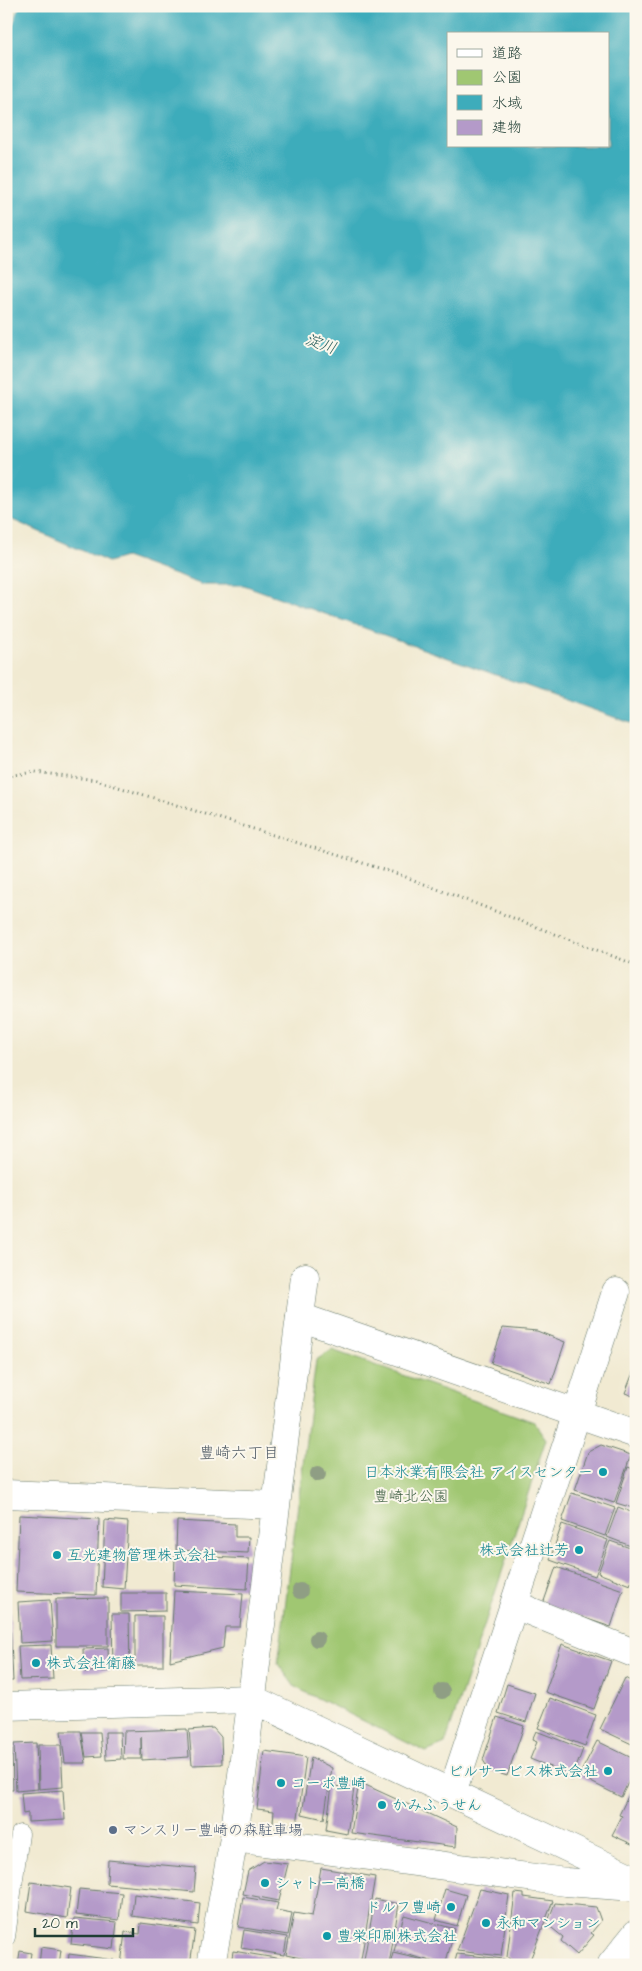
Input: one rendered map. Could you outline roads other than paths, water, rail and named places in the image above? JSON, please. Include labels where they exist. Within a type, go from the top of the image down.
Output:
[{"type":"street","points":[[212,1965],[234,1838],[304,1277]]},
{"type":"street","points":[[452,1794],[616,1292]]},
{"type":"street","points":[[300,1317],[636,1434]]},
{"type":"street","points":[[6,1494],[276,1505]]},
{"type":"street","points":[[515,1604],[636,1654]]},
{"type":"street","points":[[6,1706],[252,1699],[636,1880]]},
{"type":"street","points":[[234,1838],[566,1882],[636,1888]]},
{"type":"street","points":[[611,1965],[636,1934]]},
{"type":"lane","points":[[6,1937],[20,1834]]},
{"type":"water","name":"淀川","points":[[6,6],[636,6],[636,725],[244,585],[203,585],[125,557],[108,562],[6,517]]},
{"type":"place","name":"日本氷業有限会社 アイスセンター","points":[[603,1472]]},
{"type":"place","name":"株式会社辻芳","points":[[579,1550]]},
{"type":"place","name":"互光建物管理株式会社","points":[[57,1555]]},
{"type":"place","name":"株式会社衛藤","points":[[36,1663]]},
{"type":"place","name":"ビルサービス株式会社","points":[[608,1771]]},
{"type":"place","name":"コーポ豊崎","points":[[281,1783]]},
{"type":"place","name":"かみふうせん","points":[[382,1805]]},
{"type":"place","name":"マンスリー豊崎の森駐車場","points":[[113,1830]]},
{"type":"place","name":"シャトー高橋","points":[[265,1883]]},
{"type":"place","name":"ドルフ豊崎","points":[[451,1907]]},
{"type":"place","name":"永和マンション","points":[[486,1923]]},
{"type":"place","name":"豊栄印刷株式会社","points":[[327,1936]]},
{"type":"district","name":"豊崎六丁目","points":[[239,1452]]},
{"type":"park label","name":"豊崎北公園","points":[[411,1496]]}]
